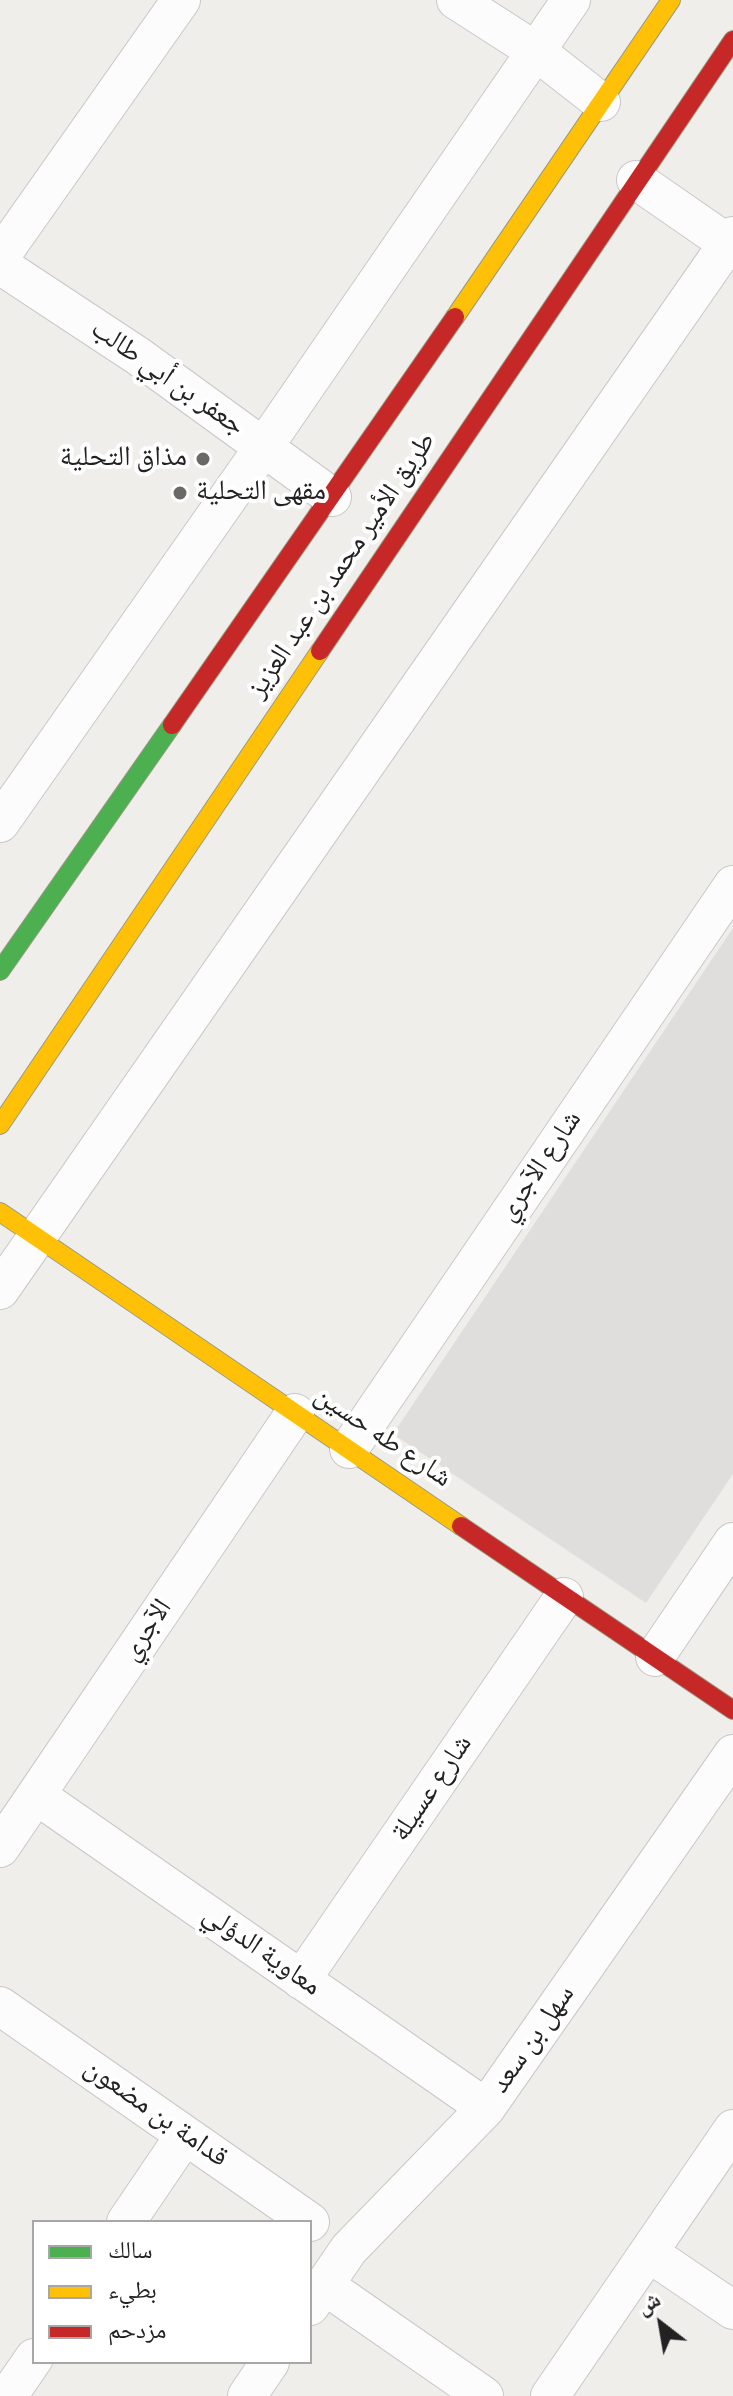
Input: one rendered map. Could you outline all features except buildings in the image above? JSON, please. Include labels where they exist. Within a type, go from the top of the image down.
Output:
[{"type":"main road","name":"طريق الأمير محمد بن عبد العزيز","points":[[0,971],[332,497],[671,0]]},
{"type":"main road","name":"طريق الأمير محمد بن عبد العزيز","points":[[0,1125],[733,40]]},
{"type":"main road","name":"شارع طه حسين","points":[[0,1212],[733,1710]]},
{"type":"street","points":[[0,257],[181,0]]},
{"type":"street","points":[[456,0],[537,52],[601,102]]},
{"type":"street","points":[[0,823],[571,0]]},
{"type":"street","points":[[0,1290],[731,242],[636,180]]},
{"type":"street","name":"جعفر بن أبي طالب","points":[[0,265],[138,356],[332,497]]},
{"type":"street","name":"شارع الآجري","points":[[349,1449],[733,885]]},
{"type":"street","name":"الآجري","points":[[0,1848],[295,1413]]},
{"type":"street","points":[[655,1657],[733,1542]]},
{"type":"street","name":"شارع عسيلة","points":[[301,1980],[564,1597]]},
{"type":"street","name":"سهل بن سعد","points":[[317,2295],[349,2249],[486,2108],[733,1754]]},
{"type":"street","name":"معاوية الدؤلي","points":[[36,1795],[486,2108]]},
{"type":"street","name":"قدامة بن مضعون","points":[[0,2006],[307,2220]]},
{"type":"street","points":[[550,2396],[733,2129]]},
{"type":"street","points":[[127,2220],[185,2135]]},
{"type":"street","name":"قدامة بن مضعون","points":[[312,2223],[349,2249]]},
{"type":"street","points":[[649,2253],[733,2310]]},
{"type":"street","points":[[317,2295],[484,2396]]},
{"type":"street","points":[[8,2396],[32,2361]]},
{"type":"street","points":[[247,2396],[269,2364]]},
{"type":"shaded area","points":[[733,928],[733,1474],[646,1603],[393,1434]]},
{"type":"traffic: fast","points":[[0,971],[172,725]]},
{"type":"traffic: slow","points":[[455,317],[671,0]]},
{"type":"traffic: slow","points":[[0,1125],[320,651]]},
{"type":"traffic: slow","points":[[0,1212],[461,1526]]},
{"type":"traffic: jam","points":[[320,651],[733,40]]},
{"type":"traffic: jam","points":[[172,725],[455,317]]},
{"type":"traffic: jam","points":[[461,1526],[733,1710]]},
{"type":"place","name":"مذاق التحلية","points":[[203,459]]},
{"type":"place","name":"مقهى التحلية","points":[[180,493]]}]
